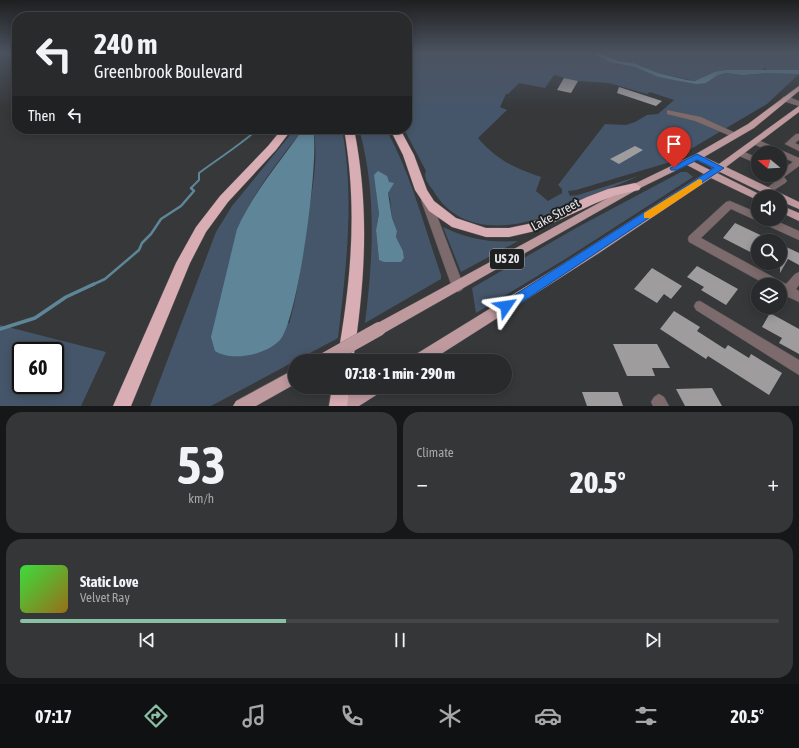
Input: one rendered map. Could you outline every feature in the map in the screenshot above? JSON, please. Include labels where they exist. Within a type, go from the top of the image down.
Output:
[{"type":"highway","points":[[122,406],[183,262],[201,230],[224,199],[272,148],[283,134]]},
{"type":"highway","points":[[346,354],[354,310],[360,242],[360,201],[355,153],[351,134]]},
{"type":"highway","points":[[398,134],[410,158],[425,198],[438,212],[451,222],[483,232],[519,232],[618,189],[635,187]]},
{"type":"highway","points":[[338,406],[340,394]]},
{"type":"main road","name":"Lake Street","points":[[334,354],[458,287],[635,187],[697,157],[752,126],[799,88]]},
{"type":"main road","points":[[429,354],[569,267],[716,171],[799,108]]},
{"type":"main road","points":[[697,157],[716,171],[751,193]]},
{"type":"main road","points":[[687,162],[716,171],[765,190]]},
{"type":"main road","points":[[787,200],[799,206]]},
{"type":"main road","points":[[787,211],[799,217]]},
{"type":"main road","points":[[245,404],[288,380]]},
{"type":"main road","points":[[345,406],[364,394]]},
{"type":"street","points":[[786,99],[799,104]]},
{"type":"street","points":[[670,112],[698,120],[736,135]]},
{"type":"street","points":[[799,136],[789,144],[799,148]]},
{"type":"street","points":[[756,142],[762,146]]},
{"type":"street","points":[[740,154],[751,158]]},
{"type":"street","points":[[787,157],[799,162]]},
{"type":"street","points":[[787,170],[799,162]]},
{"type":"street","points":[[769,190],[781,182]]},
{"type":"street","points":[[425,198],[458,287]]},
{"type":"street","points":[[751,214],[730,204],[693,239],[763,278]]},
{"type":"street","points":[[778,226],[799,236]]},
{"type":"street","points":[[787,284],[799,277]]},
{"type":"street","points":[[787,291],[799,297]]},
{"type":"street","points":[[700,306],[799,368]]},
{"type":"shaded area","points":[[412,71],[644,71],[658,77],[706,83],[718,75],[726,73],[744,75],[766,73],[799,74],[767,104],[667,163],[576,190],[568,191],[570,196],[578,195],[639,176],[537,219],[522,223],[507,225],[479,224],[453,213],[442,203],[427,181],[425,176],[426,171],[407,134],[412,134]],"holes":[[[554,75],[578,81],[609,83],[647,94],[650,92],[674,100],[658,114],[647,115],[626,125],[605,124],[558,185],[562,189],[562,193],[548,201],[536,191],[541,177],[514,167],[499,158],[478,138],[507,110],[500,107],[506,94],[508,94],[519,83],[545,88]]]},
{"type":"shaded area","points":[[644,71],[653,71],[695,81],[714,72],[720,71],[799,71],[799,74],[766,73],[743,75],[726,73],[718,75],[706,83],[696,84],[658,77]]},
{"type":"shaded area","points":[[653,71],[720,71],[714,72],[695,81]]},
{"type":"shaded area","points":[[291,134],[299,134],[259,190],[237,229],[289,324],[297,290],[314,181],[314,134],[343,134],[346,155],[349,207],[344,286],[338,338],[308,354],[288,354],[288,365],[211,406],[150,406],[216,232],[232,206]]},
{"type":"shaded area","points":[[299,134],[313,134],[313,171],[306,238],[294,303],[287,326],[280,340],[266,350],[249,355],[230,356],[215,351],[211,337],[237,229],[243,216],[267,178]]},
{"type":"shaded area","points":[[360,134],[389,134],[410,182],[441,275],[441,279],[365,323],[370,275],[372,226],[369,177]],"holes":[[[390,188],[388,193],[392,218],[397,231],[396,237],[403,251],[404,258],[379,260],[376,230],[379,214],[376,189]]]},
{"type":"shaded area","points":[[378,171],[387,176],[389,182],[394,183],[388,193],[392,218],[397,231],[396,237],[403,251],[404,258],[401,262],[384,262],[379,260],[376,230],[379,214],[374,175]]},
{"type":"shaded area","points":[[681,172],[687,172],[693,177],[567,258],[476,313],[472,288],[576,228]]},
{"type":"shaded area","points":[[443,227],[461,235],[489,241],[518,241],[461,272]]},
{"type":"shaded area","points":[[0,325],[106,352],[81,406],[0,406]]},
{"type":"building","points":[[564,78],[578,81],[571,93],[557,90]]},
{"type":"building","points":[[619,87],[662,101],[656,106],[617,93]]},
{"type":"building","points":[[635,146],[643,150],[619,164],[610,159]]},
{"type":"building","points":[[735,223],[758,234],[751,234],[751,252],[723,238]]},
{"type":"building","points":[[787,247],[799,253],[799,265],[788,259],[787,261]]},
{"type":"building","points":[[697,266],[738,289],[726,305],[701,290],[704,287],[687,277]]},
{"type":"building","points":[[652,268],[682,286],[671,299],[664,294],[657,303],[634,289]]},
{"type":"building","points":[[674,311],[700,327],[697,331],[725,349],[728,345],[749,358],[751,354],[782,373],[769,395],[708,356],[706,359],[660,329]]},
{"type":"building","points":[[769,314],[772,314],[799,329],[799,354],[779,343],[782,338],[762,327]]},
{"type":"building","points":[[613,344],[657,344],[670,368],[652,368],[655,376],[627,376]]},
{"type":"building","points":[[712,388],[722,406],[685,406],[676,389]]},
{"type":"building","points":[[582,392],[618,392],[623,406],[587,406]]},
{"type":"waterway","points":[[92,285],[105,279],[139,250],[142,243],[151,234],[161,219],[181,206],[194,191],[191,188],[199,180],[199,173],[252,134]]},
{"type":"waterway","points":[[0,329],[35,318],[66,297],[94,284]]},
{"type":"slow traffic","points":[[648,215],[699,182]]},
{"type":"route","points":[[506,306],[569,267],[720,168],[697,157],[674,168]]}]
